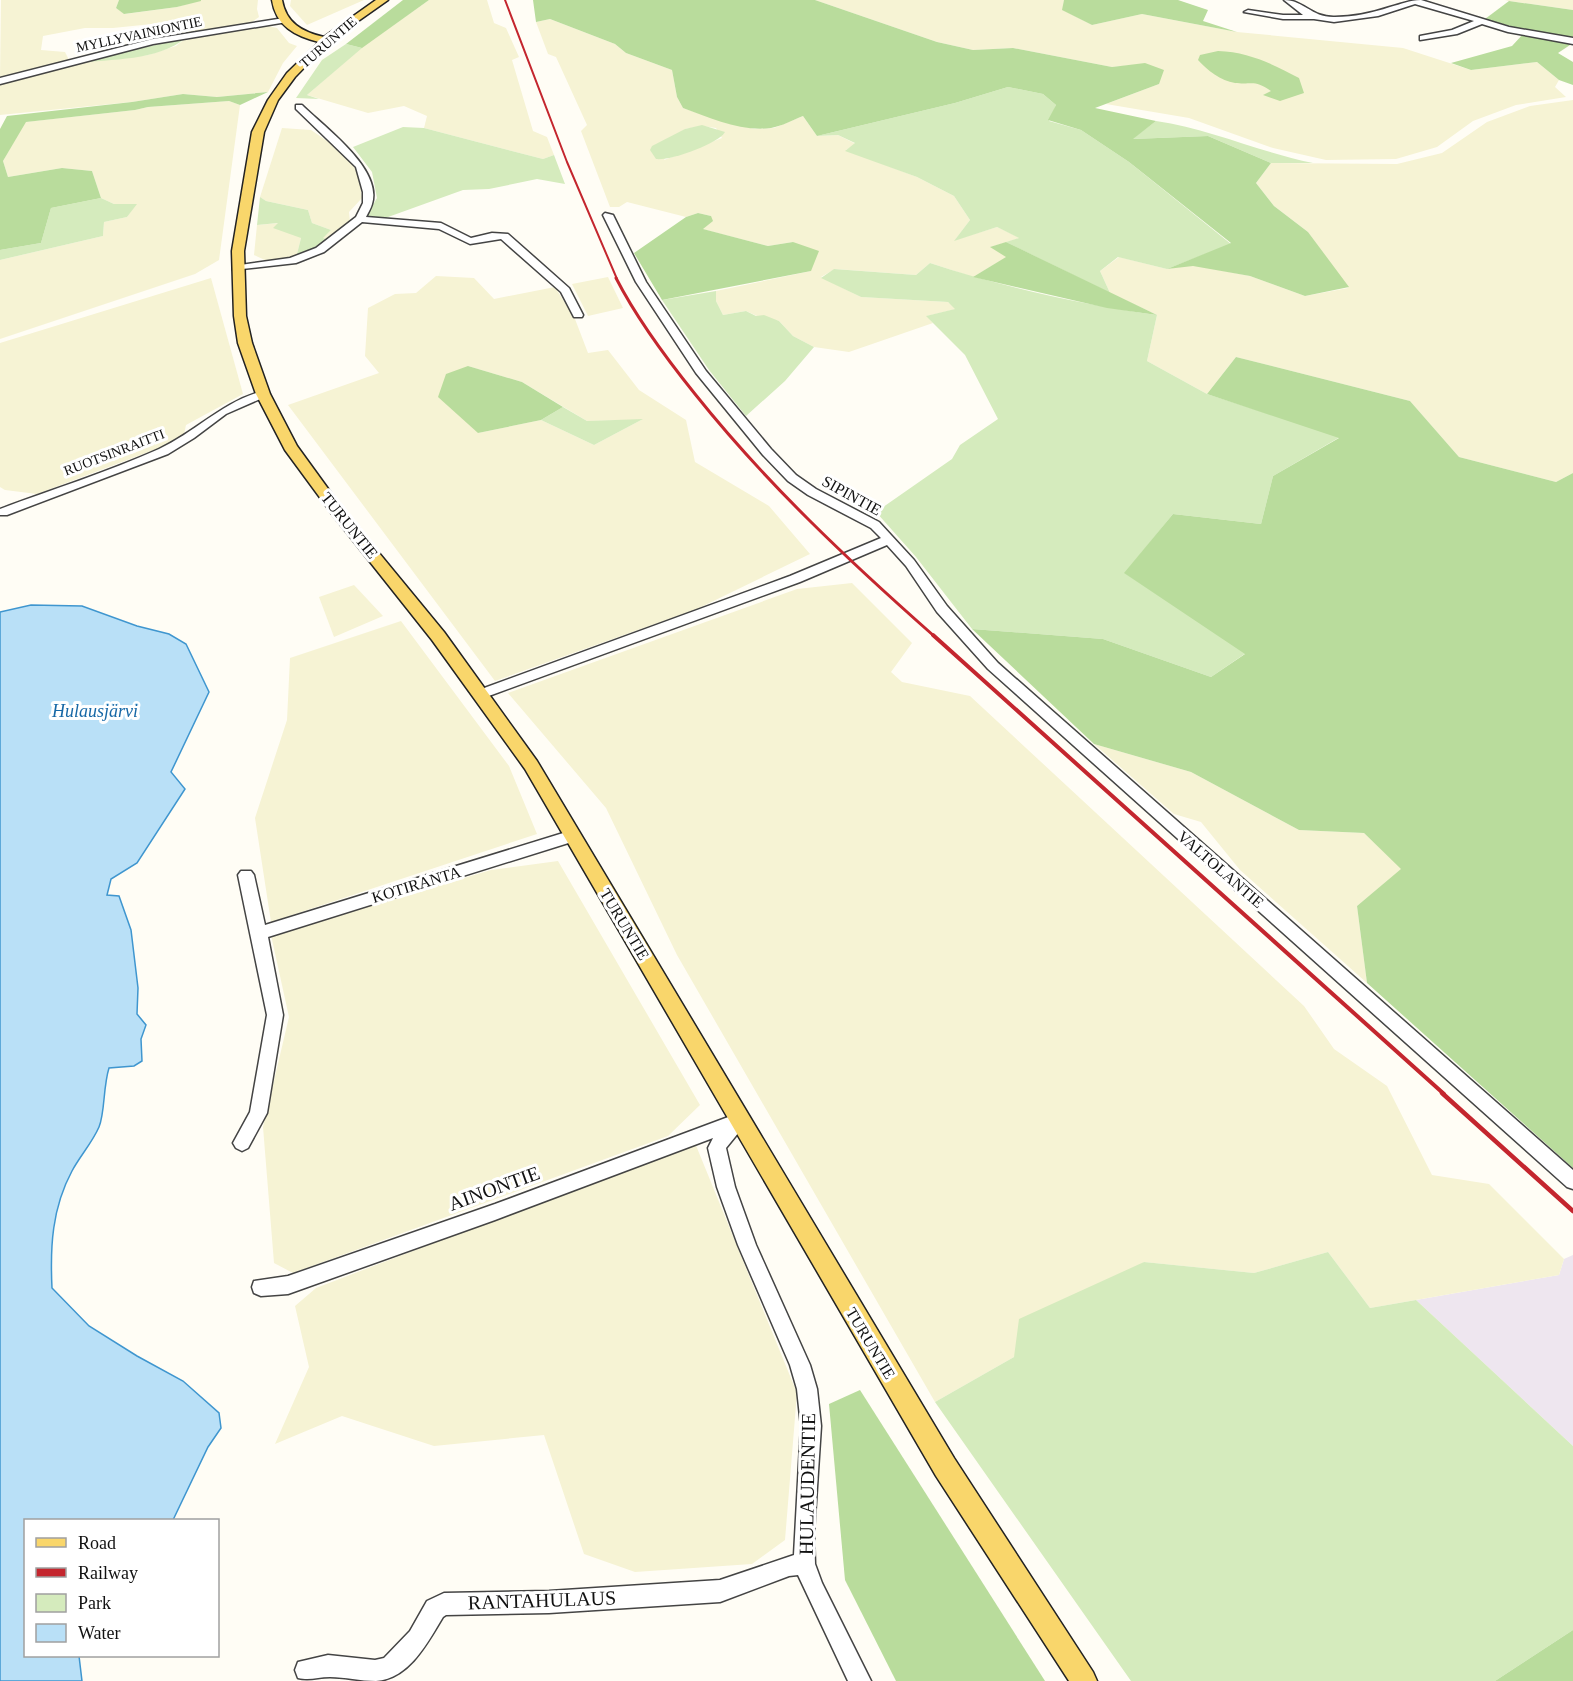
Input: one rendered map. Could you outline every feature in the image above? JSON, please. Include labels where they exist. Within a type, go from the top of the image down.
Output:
[{"type":"main road","points":[[277,0],[278,9],[284,20],[302,34],[329,41]]},
{"type":"main road","name":"TURUNTIE","points":[[383,0],[344,26],[329,41],[291,88],[277,110],[255,158],[247,195],[237,268],[240,316],[245,343],[263,394],[284,438],[306,469],[431,627],[531,765],[945,1467],[1084,1681]]},
{"type":"main road","name":"TURUNTIE","points":[[329,41],[392,0]]},
{"type":"street","points":[[1288,0],[1313,17]]},
{"type":"street","points":[[1248,12],[1332,20],[1380,14],[1413,0],[1482,21],[1573,41]]},
{"type":"street","name":"MYLLYVAINIONTIE","points":[[0,81],[153,42],[284,20]]},
{"type":"street","points":[[1423,38],[1454,32],[1482,21]]},
{"type":"street","points":[[237,268],[272,265],[306,257],[320,250],[360,219],[368,203],[368,192],[360,166],[299,107]]},
{"type":"street","name":"SIPINTIE","points":[[481,694],[795,579],[890,539],[875,525],[812,492],[792,478],[767,452],[702,373],[641,282],[608,215]]},
{"type":"street","points":[[360,219],[441,226],[470,242],[492,236],[504,237],[565,290],[578,315]]},
{"type":"street","name":"RUOTSINRAITTI","points":[[3,512],[164,451],[190,436],[222,412],[263,394]]},
{"type":"street","name":"VALTOLANTIE","points":[[890,539],[910,562],[942,609],[993,666],[1573,1181]]},
{"type":"street","name":"KOTIRANTA","points":[[259,933],[573,836]]},
{"type":"street","points":[[242,1143],[258,1113],[275,1015],[246,875]]},
{"type":"street","name":"AINONTIE","points":[[261,1287],[288,1285],[495,1212],[739,1121]]},
{"type":"street","name":"HULAUDENTIE","points":[[739,1121],[722,1137],[717,1148],[726,1187],[747,1245],[800,1365],[807,1389],[811,1426],[804,1533],[805,1564],[813,1587],[860,1681]]},
{"type":"street","name":"RANTAHULAUS","points":[[306,1670],[328,1666],[375,1671],[390,1667],[418,1640],[435,1609],[444,1604],[549,1602],[720,1590],[789,1566],[805,1564]]},
{"type":"shaded area","points":[[1,0],[119,0],[116,8],[125,14],[177,7],[201,0],[258,0],[259,17],[252,22],[159,39],[152,24],[85,28],[43,36],[41,50],[65,52],[69,60],[0,78]]},
{"type":"shaded area","points":[[291,0],[364,0],[307,25],[290,6]]},
{"type":"shaded area","points":[[429,0],[487,0],[494,23],[506,28],[519,57],[512,60],[533,131],[547,137],[554,155],[543,159],[424,128],[427,116],[404,106],[368,113],[307,95],[362,47]]},
{"type":"shaded area","points":[[815,0],[1064,0],[1063,10],[1092,25],[1142,14],[1237,32],[1403,48],[1471,70],[1537,62],[1559,80],[1555,87],[1566,97],[1516,105],[1473,121],[1437,147],[1396,159],[1326,160],[1273,148],[1189,118],[1106,104],[1159,84],[1145,64],[1112,67],[1013,48],[973,50],[937,42]]},
{"type":"shaded area","points":[[1505,0],[1573,0],[1573,10],[1509,1]]},
{"type":"shaded area","points":[[550,19],[615,44],[626,53],[672,70],[677,97],[683,108],[727,123],[755,129],[774,128],[803,116],[817,136],[838,135],[856,144],[846,150],[917,177],[954,196],[970,220],[955,240],[997,227],[1020,238],[991,247],[1007,257],[973,277],[930,263],[916,275],[835,269],[821,277],[861,297],[948,302],[956,309],[927,316],[933,323],[849,352],[814,347],[793,336],[779,321],[746,311],[723,315],[716,301],[716,291],[811,271],[793,242],[768,246],[702,229],[711,216],[698,213],[686,217],[627,202],[619,207],[610,207],[581,131],[587,125],[556,57],[548,54],[536,22]],"holes":[[[702,126],[716,128],[722,138],[664,160],[685,129]]]},
{"type":"shaded area","points":[[268,26],[277,28],[289,43],[297,46],[283,63],[268,92],[217,97],[183,94],[132,102],[0,115],[0,83],[76,63],[148,55],[176,46],[186,38]]},
{"type":"shaded area","points":[[1573,100],[1573,473],[1556,482],[1459,457],[1410,401],[1236,357],[1207,394],[1147,361],[1157,315],[1110,293],[1100,271],[1119,257],[1167,269],[1193,265],[1250,276],[1305,296],[1348,288],[1308,232],[1274,206],[1256,183],[1271,163],[1397,164],[1442,153],[1487,122],[1530,106]]},
{"type":"shaded area","points":[[229,101],[240,105],[219,260],[195,274],[0,339],[0,260],[103,236],[104,222],[127,217],[136,204],[114,204],[101,198],[92,171],[62,168],[8,177],[3,161],[25,122],[148,107]]},
{"type":"shaded area","points":[[282,128],[311,130],[342,151],[358,172],[362,198],[349,212],[350,222],[329,240],[322,238],[331,230],[312,223],[308,210],[266,201],[260,197]]},
{"type":"shaded area","points":[[280,223],[301,238],[296,258],[267,261],[254,255],[257,225]]},
{"type":"shaded area","points":[[436,276],[474,278],[494,299],[555,287],[575,319],[588,353],[608,350],[639,390],[686,420],[695,462],[769,506],[810,554],[697,609],[495,681],[288,405],[379,373],[365,356],[368,308],[395,294],[416,293]],"holes":[[[468,366],[522,382],[587,421],[641,420],[594,445],[541,420],[478,433]]]},
{"type":"shaded area","points":[[608,277],[623,308],[588,316],[572,284]]},
{"type":"shaded area","points":[[211,278],[243,394],[186,425],[183,439],[37,494],[5,490],[0,487],[0,343]]},
{"type":"shaded area","points":[[852,583],[912,643],[891,672],[902,682],[970,696],[1304,1006],[1334,1049],[1387,1086],[1432,1175],[1489,1184],[1564,1259],[1559,1275],[1370,1308],[1328,1252],[1254,1273],[1144,1262],[1014,1357],[935,1402],[677,955],[606,808],[508,693],[797,589]]},
{"type":"shaded area","points":[[354,585],[383,616],[334,637],[319,597]]},
{"type":"shaded area","points":[[401,621],[509,766],[537,834],[271,922],[255,818],[287,720],[290,658]]},
{"type":"shaded area","points":[[1094,744],[1191,772],[1299,830],[1364,833],[1402,869],[1357,906],[1367,983],[1240,870],[1201,822],[1174,814]]},
{"type":"shaded area","points":[[558,861],[700,1105],[668,1136],[293,1273],[274,1263],[263,1127],[289,1017],[271,935],[491,870]]},
{"type":"shaded area","points":[[695,1143],[797,1393],[785,1540],[752,1564],[635,1572],[584,1554],[544,1435],[434,1446],[342,1416],[275,1444],[309,1367],[295,1306],[316,1288]]},
{"type":"shaded area","points":[[1573,1255],[1573,1446],[1416,1300],[1559,1275],[1564,1259]]},
{"type":"green space","points":[[119,0],[201,1],[177,7],[124,14],[116,8]]},
{"type":"green space","points":[[403,0],[429,0],[362,48],[346,44]]},
{"type":"green space","points":[[533,0],[815,0],[937,42],[973,50],[1013,48],[1112,67],[1145,63],[1164,70],[1159,84],[1095,108],[1156,121],[1133,139],[1208,136],[1271,163],[1256,183],[1274,206],[1308,232],[1349,287],[1305,296],[1250,276],[1193,266],[1167,269],[1231,243],[1129,162],[1081,130],[1048,120],[1056,105],[1043,94],[1008,87],[955,103],[817,136],[803,116],[771,128],[737,126],[683,108],[677,97],[672,70],[626,53],[615,44],[550,19],[536,22]]},
{"type":"green space","points":[[1064,0],[1178,0],[1208,10],[1203,21],[1237,32],[1142,14],[1092,25],[1062,10]]},
{"type":"green space","points":[[1509,1],[1573,10],[1573,39],[1525,30],[1485,19]]},
{"type":"green space","points":[[1524,33],[1573,43],[1558,53],[1573,62],[1573,85],[1559,80],[1537,62],[1471,70],[1451,63],[1512,46]]},
{"type":"green space","points":[[186,38],[174,46],[148,55],[76,63]]},
{"type":"green space","points":[[346,44],[362,48],[307,95],[319,99],[296,98],[322,60]]},
{"type":"green space","points":[[1218,51],[1250,56],[1279,68],[1299,78],[1304,93],[1280,101],[1263,95],[1271,91],[1261,85],[1225,80],[1198,60],[1200,55]]},
{"type":"green space","points":[[1008,87],[1043,94],[1056,105],[1049,121],[1081,130],[1129,162],[1231,244],[1167,269],[1118,257],[1100,271],[1110,293],[1006,242],[1019,238],[997,227],[954,241],[970,220],[954,196],[917,177],[845,151],[855,143],[838,135],[817,136],[955,103]]},
{"type":"green space","points":[[268,92],[240,105],[229,101],[148,107],[26,122],[3,161],[8,177],[62,168],[92,171],[101,198],[51,208],[41,243],[0,250],[0,129],[7,116],[183,94],[217,97]]},
{"type":"green space","points":[[1156,121],[1196,129],[1313,163],[1271,163],[1208,136],[1132,139]]},
{"type":"green space","points":[[702,125],[725,132],[713,142],[672,157],[656,159],[650,150],[652,146],[685,129]]},
{"type":"green space","points":[[403,127],[424,128],[543,159],[554,155],[565,184],[537,179],[489,189],[463,190],[377,221],[363,222],[377,198],[372,172],[353,147]]},
{"type":"green space","points":[[260,197],[266,201],[308,210],[312,223],[331,230],[323,238],[329,240],[296,258],[301,238],[273,228],[278,223],[257,225]]},
{"type":"green space","points":[[101,198],[114,204],[137,204],[127,217],[104,222],[103,236],[0,260],[0,250],[41,243],[51,208]]},
{"type":"green space","points":[[698,213],[711,216],[713,221],[703,229],[768,246],[793,242],[819,251],[811,271],[662,300],[634,253],[686,217]]},
{"type":"green space","points":[[1006,242],[1157,315],[1107,308],[973,277],[1006,257],[990,247]]},
{"type":"green space","points":[[930,263],[1042,294],[1157,315],[1147,361],[1207,394],[1340,437],[1273,476],[1261,524],[1173,514],[1125,573],[1246,653],[1211,677],[1103,639],[972,629],[916,557],[876,512],[952,459],[960,445],[998,419],[965,355],[926,316],[955,309],[948,302],[861,297],[821,278],[834,269],[916,275]]},
{"type":"green space","points":[[716,291],[716,301],[723,315],[746,311],[756,316],[764,315],[779,321],[793,336],[814,347],[785,381],[746,416],[709,370],[662,300]]},
{"type":"green space","points":[[1236,357],[1410,401],[1459,457],[1556,482],[1573,473],[1573,1168],[1367,983],[1357,906],[1401,869],[1364,833],[1299,830],[1191,772],[1094,744],[972,629],[1103,639],[1211,677],[1245,654],[1124,573],[1173,514],[1261,524],[1273,476],[1339,438],[1207,394]]},
{"type":"green space","points":[[468,366],[522,382],[563,407],[541,420],[478,433],[438,397],[446,374]]},
{"type":"green space","points":[[563,407],[587,421],[643,419],[594,445],[541,420]]},
{"type":"green space","points":[[1328,1252],[1370,1308],[1416,1300],[1573,1446],[1573,1630],[1495,1681],[1131,1681],[935,1402],[1014,1357],[1019,1319],[1144,1262],[1254,1273]]},
{"type":"green space","points":[[860,1390],[1045,1681],[896,1681],[845,1580],[829,1404]]},
{"type":"green space","points":[[1573,1630],[1573,1681],[1495,1681]]},
{"type":"water","name":"Hulausjärvi","points":[[31,605],[82,606],[137,626],[169,634],[186,644],[209,692],[171,772],[185,789],[137,863],[111,879],[107,895],[119,896],[131,930],[138,988],[137,1014],[146,1025],[141,1039],[142,1061],[134,1066],[109,1068],[99,1127],[65,1185],[56,1213],[51,1273],[52,1288],[89,1326],[183,1381],[219,1413],[221,1428],[208,1447],[173,1519],[24,1519],[24,1657],[79,1657],[82,1681],[0,1681],[0,612]]},
{"type":"railway","points":[[505,0],[567,162],[617,279]]},
{"type":"railway","points":[[616,278],[663,352],[750,459],[840,550],[934,636]]},
{"type":"railway","points":[[933,635],[1444,1094]]},
{"type":"railway","points":[[1442,1093],[1573,1211]]}]
